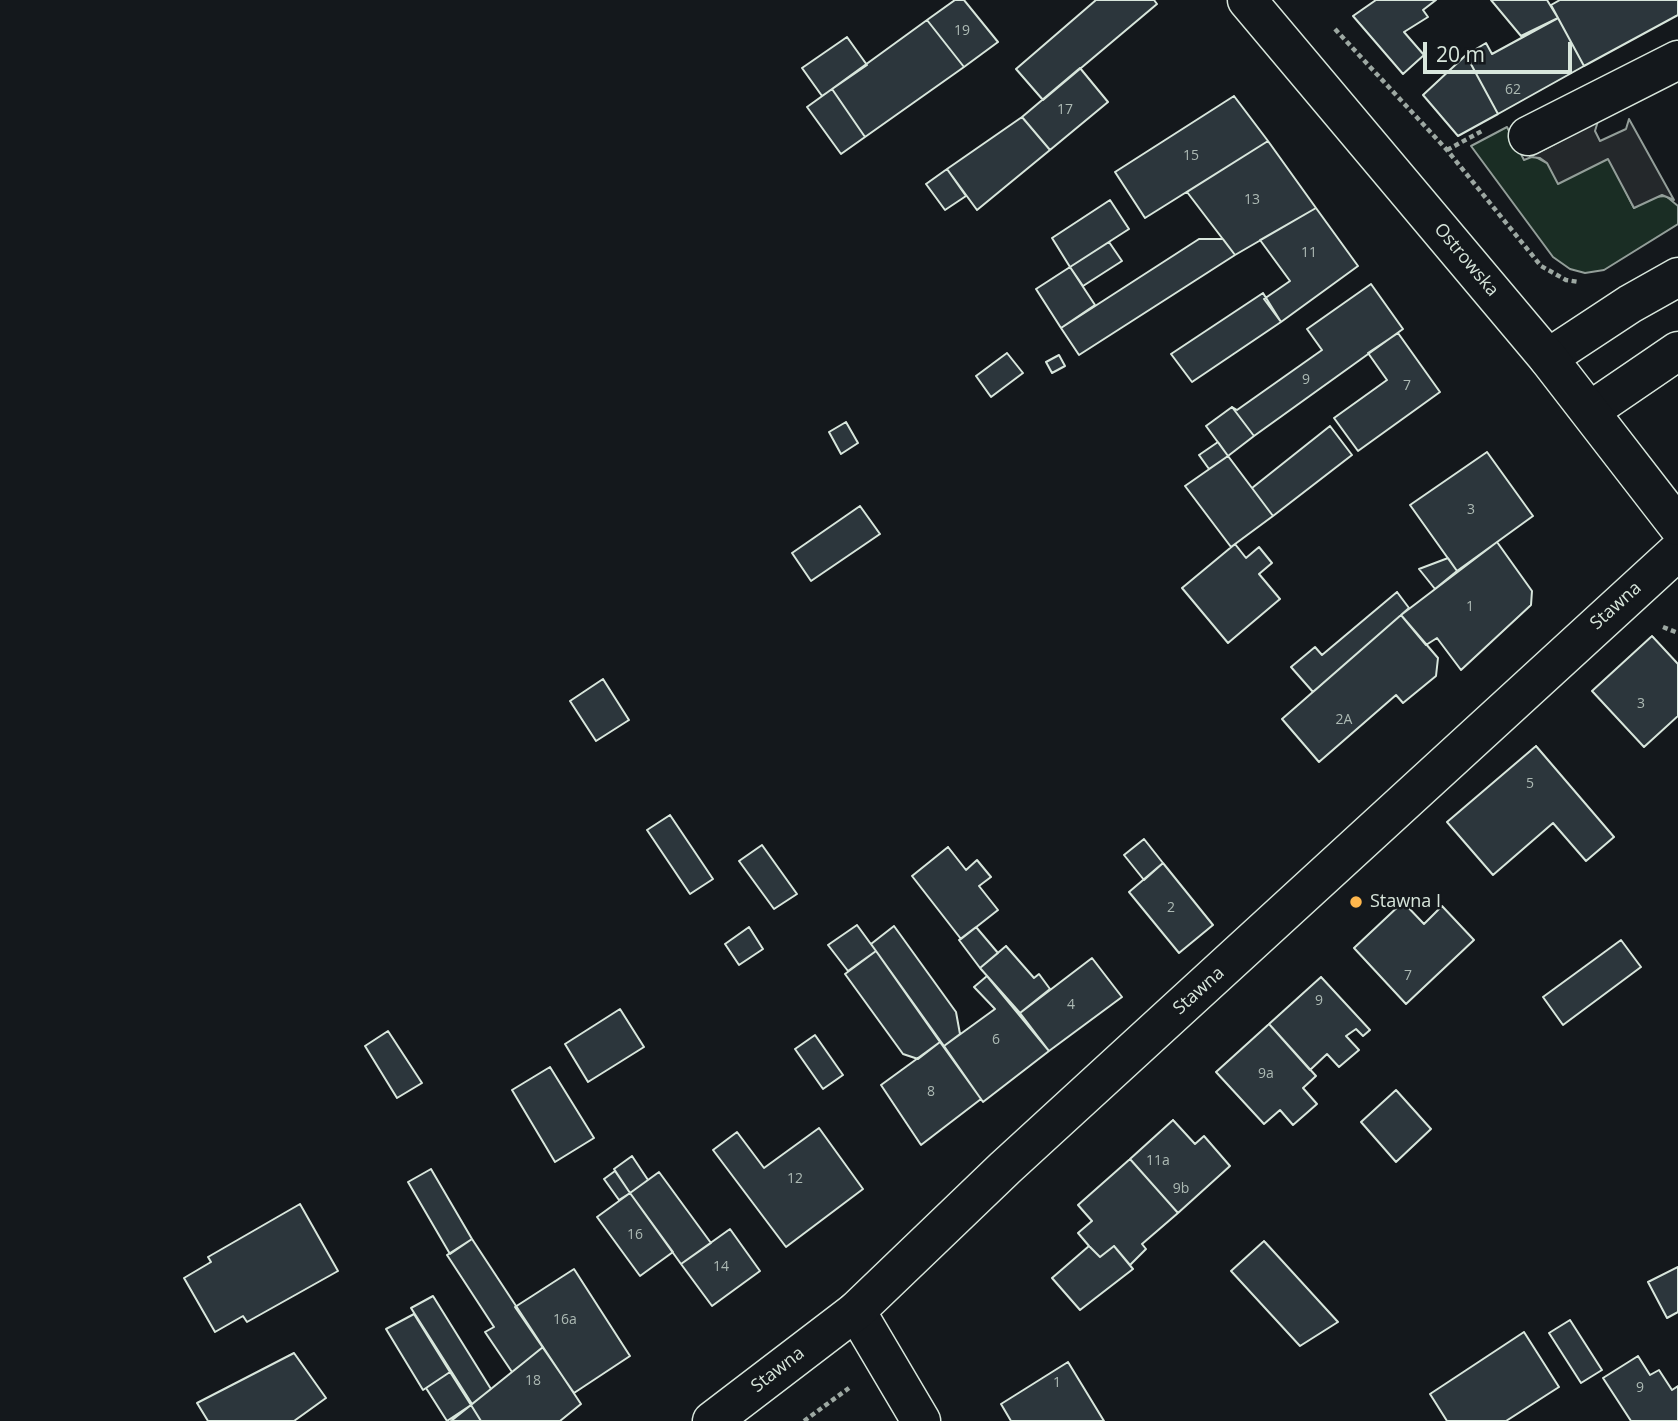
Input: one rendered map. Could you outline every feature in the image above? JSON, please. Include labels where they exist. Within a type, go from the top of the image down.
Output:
[{"type":"street","name":"Ostrowska","points":[[1247,0],[1549,358],[1678,526]]},
{"type":"street","points":[[1528,136],[1678,60]]},
{"type":"street","points":[[1549,358],[1630,304],[1678,277]]},
{"type":"street","points":[[1590,411],[1678,351]]},
{"type":"street","name":"Stawna","points":[[712,1421],[856,1311],[1005,1168],[1678,551]]},
{"type":"street","points":[[856,1311],[921,1421]]},
{"type":"path","points":[[1328,21],[1447,150],[1541,266],[1566,280],[1586,284],[1614,281],[1630,304]]},
{"type":"path","points":[[804,1421],[856,1383]]},
{"type":"green space","points":[[1507,127],[1524,160],[1534,156],[1547,163],[1609,158],[1634,208],[1653,197],[1666,196],[1678,206],[1678,224],[1604,270],[1585,273],[1570,269],[1553,257],[1471,146]]},
{"type":"shaded area","points":[[1629,119],[1674,200],[1662,195],[1634,208],[1608,159],[1558,184],[1547,163],[1540,158],[1530,157],[1598,121],[1595,131],[1600,141],[1626,129]]},
{"type":"building","points":[[955,0],[964,0],[998,42],[964,67],[927,20]]},
{"type":"building","points":[[1096,0],[1154,0],[1157,4],[1043,100],[1016,69]]},
{"type":"building","points":[[1376,0],[1436,0],[1423,10],[1428,17],[1404,32],[1424,55],[1403,74],[1353,16]]},
{"type":"building","points":[[1491,0],[1547,0],[1558,18],[1521,36]]},
{"type":"building","points":[[1560,0],[1678,0],[1678,15],[1584,66],[1551,5]]},
{"type":"building","points":[[1558,18],[1584,66],[1498,114],[1466,55],[1486,43],[1492,54]]},
{"type":"building","points":[[927,20],[964,67],[865,137],[832,89]]},
{"type":"building","points":[[847,37],[867,65],[822,96],[802,68]]},
{"type":"building","points":[[1466,55],[1498,114],[1458,136],[1423,95]]},
{"type":"building","points":[[1080,68],[1108,102],[1050,150],[1022,117]]},
{"type":"building","points":[[832,89],[865,137],[841,154],[807,107]]},
{"type":"building","points":[[1234,96],[1268,141],[1145,218],[1115,172]]},
{"type":"building","points":[[1022,117],[1050,150],[977,210],[947,169]]},
{"type":"building","points":[[1268,141],[1316,208],[1235,255],[1187,192]]},
{"type":"building","points":[[947,169],[966,196],[945,210],[926,184]]},
{"type":"building","points":[[1110,200],[1129,229],[1070,267],[1052,238]]},
{"type":"building","points":[[1316,208],[1358,266],[1281,322],[1264,299],[1290,281],[1260,240]]},
{"type":"building","points":[[1199,239],[1223,239],[1235,255],[1079,355],[1061,328]]},
{"type":"building","points":[[1109,242],[1122,261],[1083,286],[1070,267]]},
{"type":"building","points":[[1070,267],[1095,305],[1061,328],[1036,289]]},
{"type":"building","points":[[1371,284],[1403,329],[1254,436],[1232,407],[1237,410],[1322,350],[1307,329]]},
{"type":"building","points":[[1263,293],[1281,322],[1192,382],[1171,354]]},
{"type":"building","points":[[1398,333],[1440,392],[1358,451],[1334,418],[1387,380],[1368,353]]},
{"type":"building","points":[[1007,353],[1023,373],[991,397],[976,376]]},
{"type":"building","points":[[1059,355],[1065,366],[1052,373],[1046,362]]},
{"type":"building","points":[[1232,407],[1254,436],[1228,456],[1206,426]]},
{"type":"building","points":[[846,422],[858,443],[841,454],[829,432]]},
{"type":"building","points":[[1330,426],[1352,455],[1273,516],[1252,488]]},
{"type":"building","points":[[1218,442],[1228,456],[1209,469],[1199,455]]},
{"type":"building","points":[[1487,452],[1533,516],[1457,571],[1410,505]]},
{"type":"building","points":[[1228,456],[1273,516],[1231,547],[1185,486]]},
{"type":"building","points":[[860,506],[880,534],[811,581],[792,553]]},
{"type":"building","points":[[1497,542],[1532,591],[1531,605],[1461,670],[1437,638],[1426,645],[1401,615]]},
{"type":"building","points":[[1235,544],[1246,558],[1259,547],[1272,563],[1259,574],[1280,599],[1228,643],[1182,588]]},
{"type":"building","points":[[1448,558],[1457,571],[1435,589],[1419,569]]},
{"type":"building","points":[[1397,592],[1409,608],[1313,692],[1291,667],[1315,647],[1322,655]]},
{"type":"building","points":[[1401,615],[1438,658],[1436,676],[1403,703],[1396,695],[1319,762],[1282,719]]},
{"type":"building","points":[[1652,636],[1678,664],[1678,716],[1644,747],[1592,691]]},
{"type":"building","points":[[603,679],[629,720],[596,741],[570,701]]},
{"type":"building","points":[[1536,746],[1614,837],[1586,861],[1553,823],[1493,875],[1447,822]]},
{"type":"building","points":[[670,815],[713,879],[690,894],[647,830]]},
{"type":"building","points":[[1144,839],[1163,863],[1144,880],[1124,855]]},
{"type":"building","points":[[762,845],[797,894],[774,909],[739,861]]},
{"type":"building","points":[[948,847],[966,870],[977,860],[991,877],[979,886],[998,910],[961,939],[912,876]]},
{"type":"building","points":[[1163,863],[1213,925],[1179,953],[1129,892]]},
{"type":"building","points":[[1403,902],[1424,924],[1442,906],[1474,940],[1406,1004],[1354,948]]},
{"type":"building","points":[[857,925],[876,951],[848,971],[828,945]]},
{"type":"building","points":[[894,926],[956,1012],[960,1034],[944,1046],[871,944]]},
{"type":"building","points":[[749,927],[763,949],[739,965],[725,944]]},
{"type":"building","points":[[976,927],[998,953],[980,968],[959,940]]},
{"type":"building","points":[[1621,940],[1641,967],[1563,1025],[1543,997]]},
{"type":"building","points":[[1006,946],[1034,978],[1039,974],[1050,989],[1020,1013],[980,968]]},
{"type":"building","points":[[876,951],[940,1042],[918,1059],[903,1054],[845,974]]},
{"type":"building","points":[[1092,958],[1122,997],[1049,1051],[1020,1013]]},
{"type":"building","points":[[987,976],[1049,1051],[983,1102],[944,1046],[995,1009],[974,987]]},
{"type":"building","points":[[1321,977],[1370,1030],[1363,1036],[1356,1029],[1346,1036],[1359,1050],[1339,1067],[1327,1054],[1310,1070],[1269,1024]]},
{"type":"building","points":[[620,1009],[644,1047],[588,1082],[565,1044]]},
{"type":"building","points":[[1269,1024],[1316,1076],[1303,1088],[1317,1104],[1293,1125],[1280,1110],[1264,1124],[1216,1072]]},
{"type":"building","points":[[388,1031],[422,1083],[397,1098],[365,1046]]},
{"type":"building","points":[[815,1035],[843,1075],[823,1089],[795,1049]]},
{"type":"building","points":[[940,1042],[981,1099],[921,1145],[881,1085]]},
{"type":"building","points":[[550,1067],[594,1138],[555,1162],[512,1090]]},
{"type":"building","points":[[1396,1090],[1431,1129],[1396,1162],[1361,1122]]},
{"type":"building","points":[[1173,1120],[1195,1144],[1204,1136],[1230,1166],[1178,1213],[1130,1159]]},
{"type":"building","points":[[819,1128],[863,1189],[786,1247],[713,1150],[737,1132],[764,1168]]},
{"type":"building","points":[[632,1156],[648,1180],[630,1193],[614,1169]]},
{"type":"building","points":[[1130,1159],[1178,1213],[1142,1244],[1146,1249],[1130,1265],[1114,1246],[1100,1257],[1089,1246],[1078,1233],[1092,1221],[1078,1205]]},
{"type":"building","points":[[431,1169],[472,1239],[450,1254],[408,1182]]},
{"type":"building","points":[[615,1171],[630,1193],[619,1200],[604,1179]]},
{"type":"building","points":[[659,1172],[711,1243],[681,1264],[630,1193]]},
{"type":"building","points":[[630,1193],[673,1252],[640,1276],[597,1217]]},
{"type":"building","points":[[300,1204],[338,1271],[247,1322],[243,1316],[215,1332],[184,1278],[211,1262],[208,1257]]},
{"type":"building","points":[[730,1229],[760,1271],[712,1306],[681,1264]]},
{"type":"building","points":[[472,1239],[543,1347],[512,1372],[485,1332],[494,1327],[447,1255]]},
{"type":"building","points":[[1264,1241],[1338,1322],[1300,1346],[1231,1271]]},
{"type":"building","points":[[1089,1246],[1100,1257],[1114,1246],[1133,1269],[1080,1310],[1052,1278]]},
{"type":"building","points":[[1678,1267],[1678,1312],[1667,1318],[1648,1282]]},
{"type":"building","points":[[574,1269],[630,1356],[574,1393],[515,1307]]},
{"type":"building","points":[[433,1296],[491,1389],[472,1404],[411,1308]]},
{"type":"building","points":[[414,1314],[450,1372],[423,1390],[386,1329]]},
{"type":"building","points":[[1570,1320],[1602,1370],[1581,1383],[1549,1333]]},
{"type":"building","points":[[1524,1332],[1559,1387],[1506,1421],[1447,1421],[1430,1394]]},
{"type":"building","points":[[543,1347],[581,1404],[560,1421],[481,1421],[471,1405]]},
{"type":"building","points":[[294,1353],[326,1398],[294,1421],[208,1421],[197,1403]]},
{"type":"building","points":[[1638,1356],[1650,1375],[1659,1370],[1672,1390],[1678,1386],[1678,1421],[1631,1421],[1603,1378]]},
{"type":"building","points":[[1068,1362],[1104,1421],[1011,1421],[1001,1404]]},
{"type":"building","points":[[450,1372],[471,1405],[447,1421],[426,1388]]},
{"type":"building","points":[[471,1405],[481,1421],[451,1421]]},
{"type":"place","name":"Stawna I","points":[[1356,902]]}]
